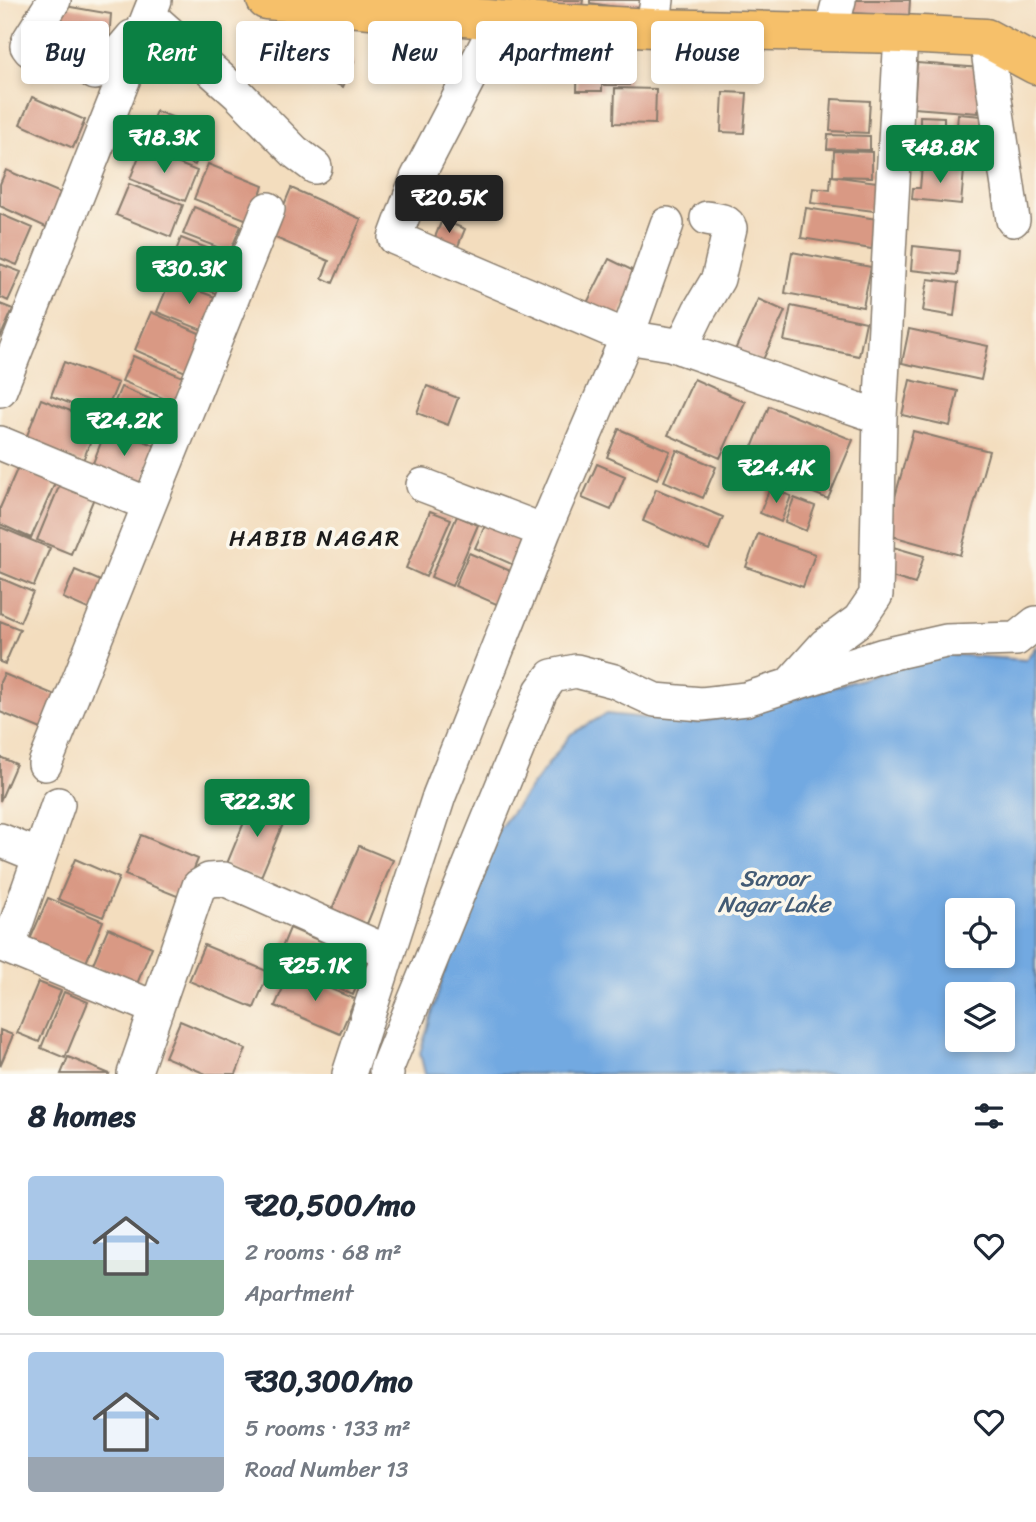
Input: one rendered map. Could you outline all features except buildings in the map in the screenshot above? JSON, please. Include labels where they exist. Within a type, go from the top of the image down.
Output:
[{"type":"main road","points":[[266,0],[419,6],[499,20],[655,14],[835,16],[901,34],[986,38],[1036,65]]},
{"type":"street","points":[[41,21],[54,0]]},
{"type":"street","points":[[109,64],[150,12]]},
{"type":"street","points":[[150,12],[238,94],[295,152],[314,167]]},
{"type":"street","points":[[3,374],[150,12]]},
{"type":"street","points":[[499,20],[417,178],[395,238],[627,337],[681,348],[880,417]]},
{"type":"street","points":[[789,685],[825,645],[859,620],[876,595],[880,417],[901,34]]},
{"type":"street","points":[[986,38],[1013,220]]},
{"type":"street","points":[[45,764],[268,209]]},
{"type":"street","points":[[681,348],[718,279],[723,263],[729,224],[706,218]]},
{"type":"street","points":[[349,1074],[439,796],[544,531],[627,337],[667,224]]},
{"type":"street","points":[[0,443],[148,504]]},
{"type":"street","points":[[423,485],[544,531]]},
{"type":"street","points":[[387,1074],[386,1070],[536,704],[552,676],[576,671],[614,681],[655,701],[702,704],[746,699],[884,655],[946,641],[1016,639],[1036,623]]},
{"type":"street","points":[[58,804],[4,946],[155,1008]]},
{"type":"street","points":[[0,840],[39,856]]},
{"type":"street","points":[[134,1074],[199,886],[209,880],[224,878],[388,952]]},
{"type":"water","name":"Saroor Nagar Lake","points":[[1036,646],[1036,1074],[425,1074],[420,1053],[480,854],[571,734],[606,714],[697,723],[781,703],[945,654],[1026,660]]},
{"type":"district","name":"HABIB NAGAR","points":[[315,538]]}]
